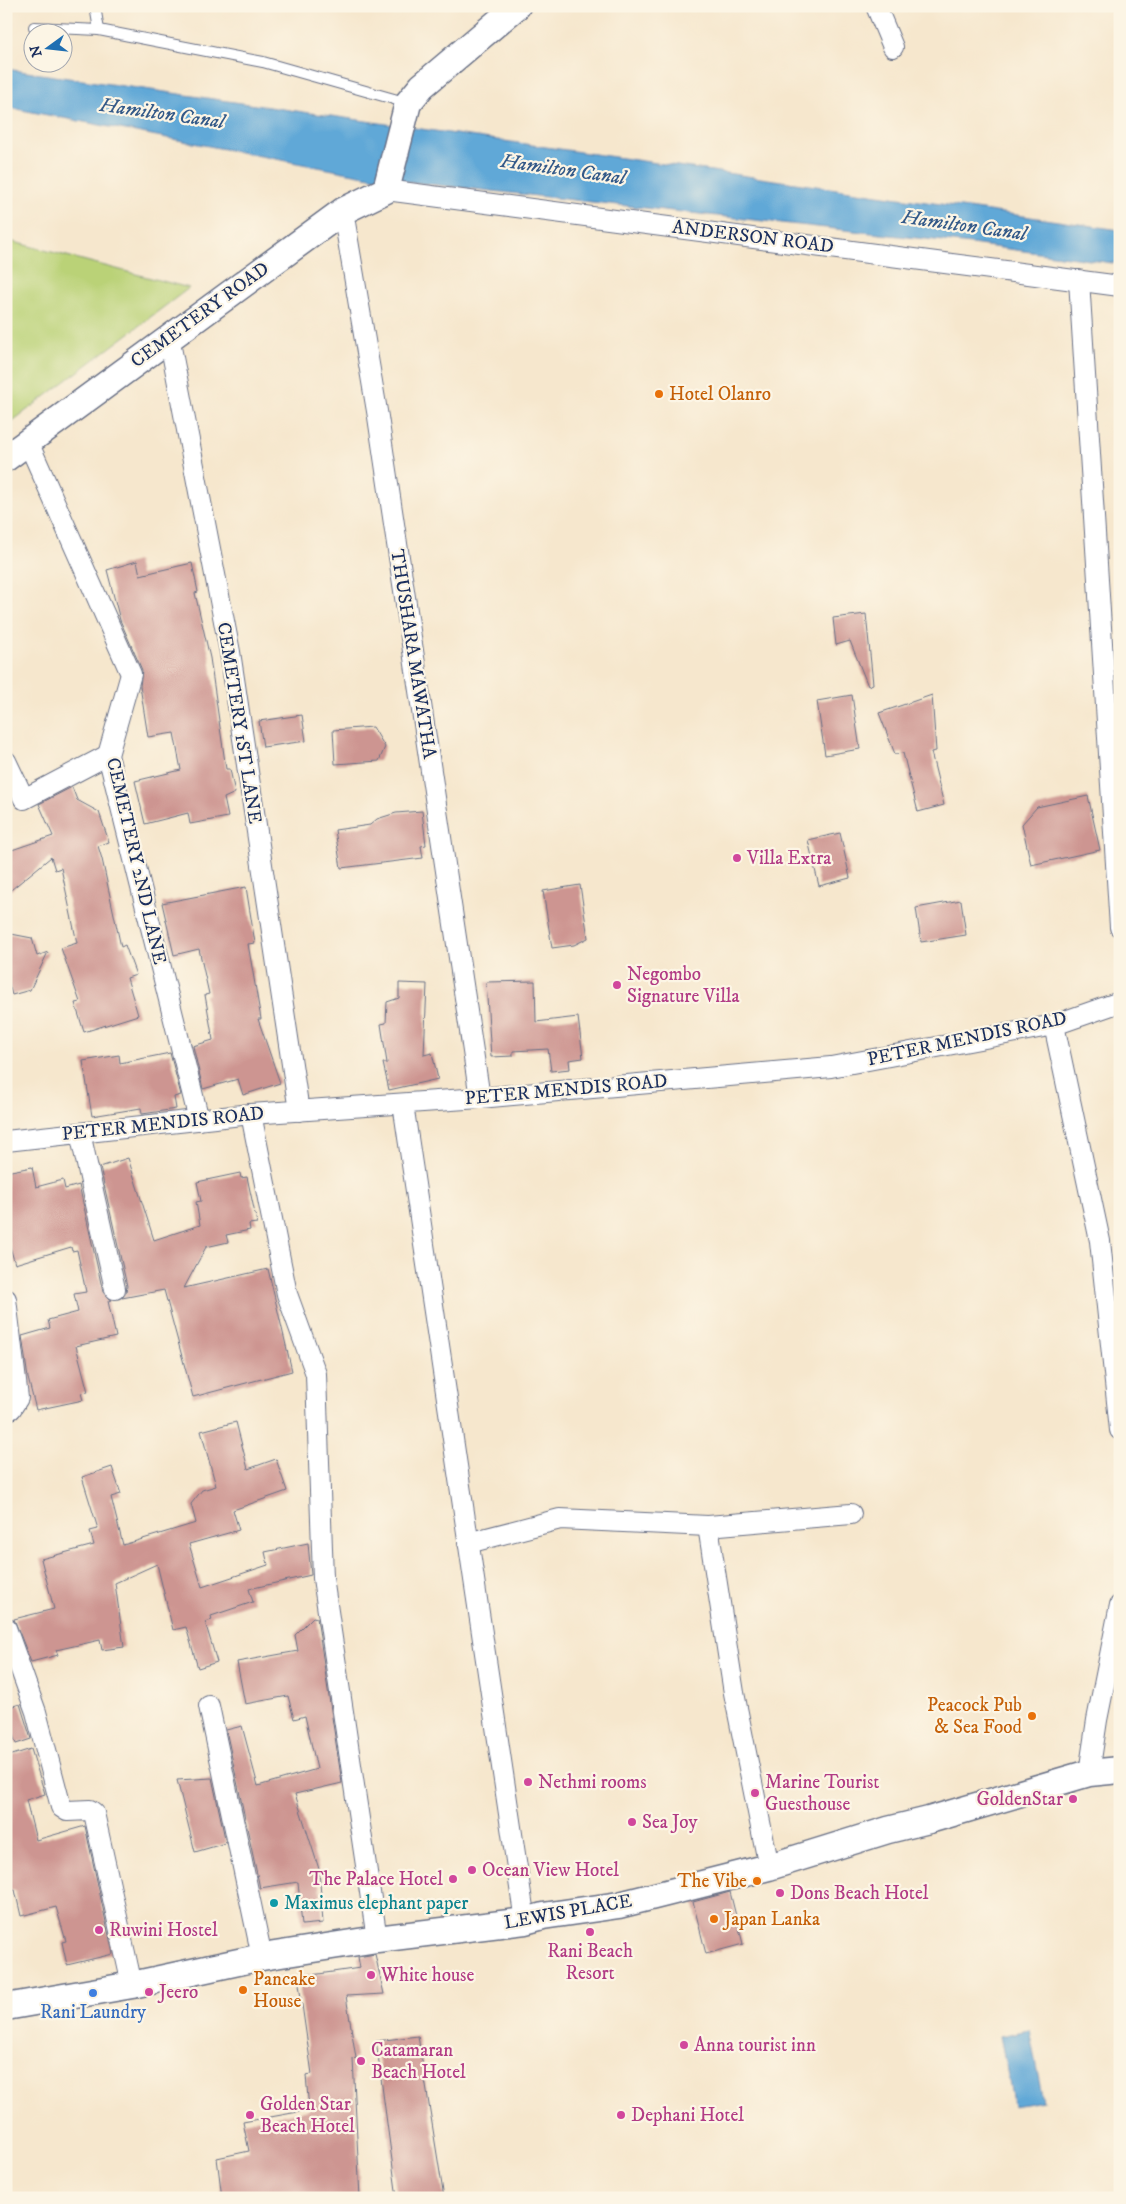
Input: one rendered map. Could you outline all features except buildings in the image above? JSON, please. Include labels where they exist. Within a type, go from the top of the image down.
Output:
[{"type":"street","points":[[876,6],[892,47]]},
{"type":"street","points":[[388,182],[405,112],[422,86],[516,7]]},
{"type":"street","name":"CEMETERY ROAD","points":[[6,458],[343,211],[388,182]]},
{"type":"street","name":"ANDERSON ROAD","points":[[388,182],[1120,286]]},
{"type":"street","name":"THUSHARA MAWATHA","points":[[343,211],[378,417],[480,1098]]},
{"type":"street","points":[[1079,280],[1120,927]]},
{"type":"street","name":"CEMETERY 1ST LANE","points":[[169,337],[230,652],[299,1111]]},
{"type":"street","name":"CEMETERY 2ND LANE","points":[[28,442],[131,674],[108,755],[199,1120]]},
{"type":"street","points":[[6,761],[24,800],[108,755]]},
{"type":"street","name":"PETER MENDIS ROAD","points":[[6,1141],[251,1114],[480,1098],[831,1067],[1054,1025],[1120,1002]]},
{"type":"street","points":[[1054,1025],[1100,1241],[1120,1430]]},
{"type":"street","points":[[404,1104],[468,1544],[526,1921]]},
{"type":"street","points":[[251,1114],[287,1294],[316,1374],[322,1578],[376,1939]]},
{"type":"street","points":[[80,1133],[115,1289]]},
{"type":"street","points":[[6,1299],[18,1398],[11,1410],[6,1410]]},
{"type":"street","points":[[468,1544],[560,1519],[708,1526],[851,1514]]},
{"type":"street","points":[[708,1526],[734,1693],[769,1867]]},
{"type":"street","points":[[1089,1773],[1097,1720],[1120,1605]]},
{"type":"street","points":[[6,1628],[36,1712],[62,1807],[67,1811],[90,1810],[94,1813],[132,1985]]},
{"type":"street","points":[[209,1706],[262,1958]]},
{"type":"street","name":"LEWIS PLACE","points":[[6,2007],[132,1985],[262,1958],[376,1939],[526,1921],[543,1916],[619,1905],[769,1867],[888,1830],[929,1820],[1089,1773],[1120,1770]]},
{"type":"lane","points":[[95,6],[99,30]]},
{"type":"lane","points":[[72,29],[99,30],[263,62],[405,112]]},
{"type":"green space","points":[[6,240],[189,288],[6,426]]},
{"type":"water","name":"Hamilton Canal","points":[[6,69],[1120,230],[1120,264],[971,244],[375,178],[6,107]]},
{"type":"water","points":[[1029,2030],[1043,2101],[1014,2106],[1000,2036]]},
{"type":"place","name":"Hotel Olanro","points":[[659,394]]},
{"type":"place","name":"Villa Extra","points":[[737,858]]},
{"type":"place","name":"Negombo Signature Villa","points":[[617,985]]},
{"type":"place","name":"Peacock Pub & Sea Food","points":[[1032,1716]]},
{"type":"place","name":"Nethmi rooms","points":[[528,1782]]},
{"type":"place","name":"Marine Tourist Guesthouse","points":[[755,1793]]},
{"type":"place","name":"GoldenStar","points":[[1073,1799]]},
{"type":"place","name":"Sea Joy","points":[[632,1822]]},
{"type":"place","name":"Ocean View Hotel","points":[[472,1870]]},
{"type":"place","name":"The Palace Hotel","points":[[453,1879]]},
{"type":"place","name":"The Vibe","points":[[757,1881]]},
{"type":"place","name":"Dons Beach Hotel","points":[[780,1893]]},
{"type":"place","name":"Maximus elephant paper","points":[[274,1903]]},
{"type":"place","name":"Japan Lanka","points":[[714,1919]]},
{"type":"place","name":"Ruwini Hostel","points":[[99,1930]]},
{"type":"place","name":"Rani Beach Resort","points":[[590,1932]]},
{"type":"place","name":"White house","points":[[371,1975]]},
{"type":"place","name":"Pancake House","points":[[243,1990]]},
{"type":"place","name":"Jeero","points":[[149,1992]]},
{"type":"place","name":"Rani Laundry","points":[[93,1993]]},
{"type":"place","name":"Anna tourist inn","points":[[684,2045]]},
{"type":"place","name":"Catamaran Beach Hotel","points":[[361,2061]]},
{"type":"place","name":"Golden Star Beach Hotel","points":[[250,2115]]},
{"type":"place","name":"Dephani Hotel","points":[[621,2115]]}]
